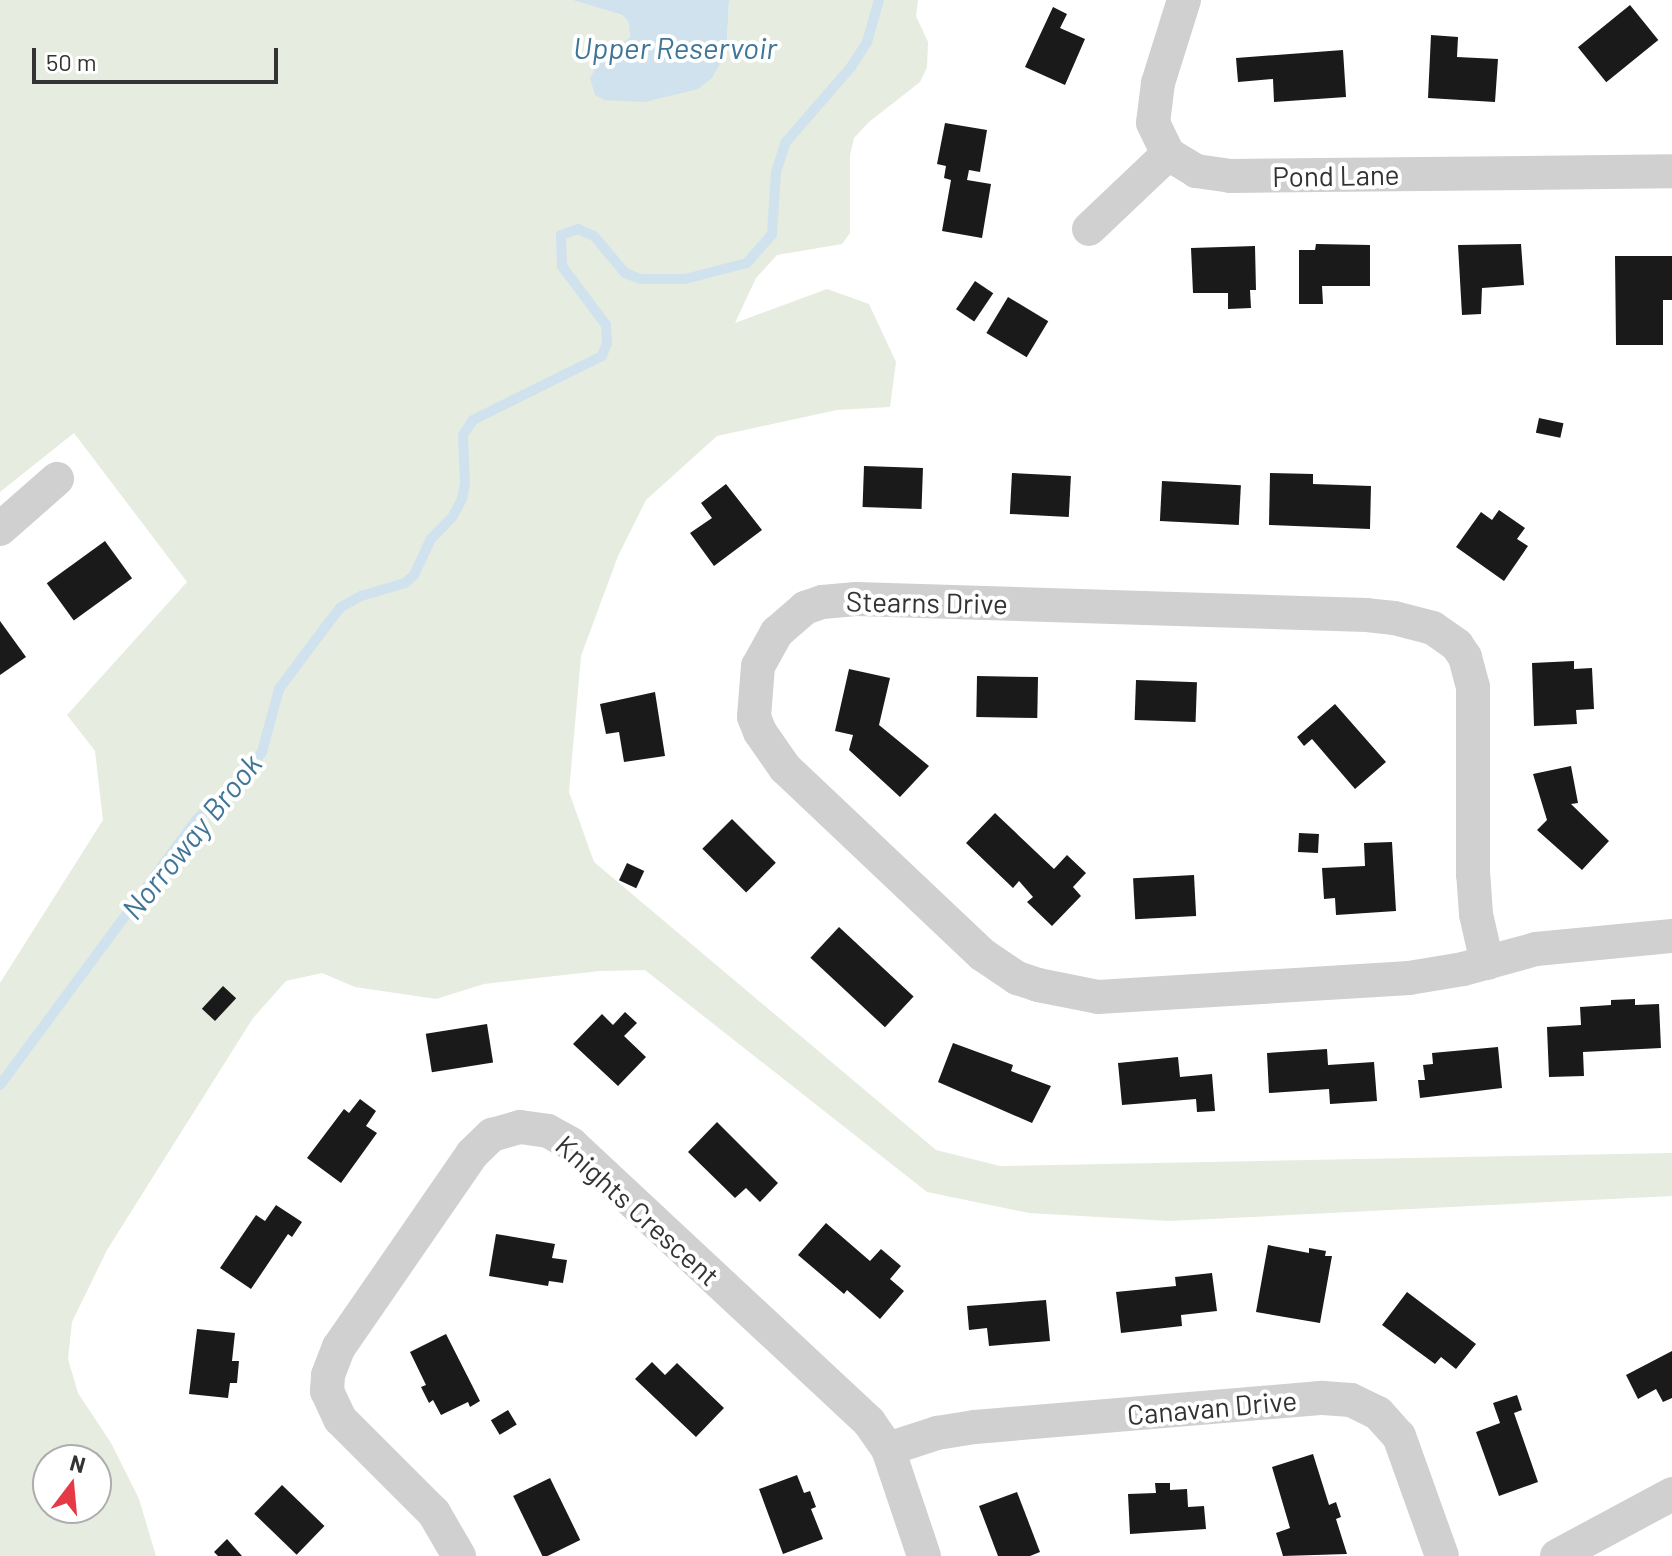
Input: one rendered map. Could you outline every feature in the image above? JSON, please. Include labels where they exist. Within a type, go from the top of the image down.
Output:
[{"type":"street","points":[[1089,229],[1168,154],[1153,123],[1154,105],[1184,0]]},
{"type":"street","name":"Pond Lane","points":[[1168,154],[1196,171],[1230,176],[1672,171]]},
{"type":"street","points":[[0,529],[57,479]]},
{"type":"street","name":"Stearns Drive","points":[[1487,963],[1476,914],[1473,875],[1473,687],[1465,657],[1457,645],[1433,628],[1367,615],[856,599],[822,602],[805,608],[777,632],[758,666],[754,717],[760,732],[785,768],[983,955],[1017,978],[1060,992],[1107,997],[1409,978],[1487,963],[1551,947],[1672,936]]},
{"type":"street","name":"Knights Crescent","points":[[459,1556],[434,1513],[340,1419],[327,1391],[328,1375],[339,1347],[472,1154],[492,1135],[506,1129],[548,1131],[571,1144],[869,1422],[888,1449],[924,1556]]},
{"type":"street","name":"Canavan Drive","points":[[888,1449],[937,1433],[975,1427],[1323,1398],[1351,1400],[1378,1413],[1399,1436],[1442,1556]]},
{"type":"street","points":[[1557,1556],[1672,1494]]},
{"type":"shaded area","points":[[0,0],[572,0],[622,15],[628,21],[630,37],[601,59],[652,100],[662,97],[727,43],[729,0],[918,0],[916,16],[928,42],[927,67],[920,82],[869,122],[854,138],[850,155],[850,233],[842,244],[777,255],[756,278],[735,323],[827,289],[869,304],[896,362],[890,407],[837,410],[717,436],[646,500],[618,556],[581,656],[569,792],[594,862],[936,1150],[1000,1166],[1672,1153],[1672,1196],[1170,1221],[1029,1213],[927,1192],[645,970],[600,971],[484,984],[436,999],[355,987],[322,973],[286,981],[253,1018],[107,1250],[72,1322],[68,1359],[78,1393],[112,1444],[32,1444],[32,1524],[112,1524],[112,1445],[139,1499],[156,1556],[0,1556],[0,983],[103,820],[95,751],[67,715],[187,582],[74,433],[0,492]]},
{"type":"water","name":"Upper Reservoir","points":[[572,0],[729,0],[727,43],[721,62],[712,78],[698,89],[645,102],[604,100],[595,95],[590,78],[601,59],[630,37],[628,21],[622,15]]},
{"type":"building","points":[[1630,5],[1658,40],[1606,82],[1578,47]]},
{"type":"building","points":[[1053,7],[1067,14],[1060,28],[1085,39],[1065,85],[1025,67]]},
{"type":"building","points":[[1431,35],[1458,37],[1457,57],[1498,59],[1495,102],[1428,98]]},
{"type":"building","points":[[1343,50],[1346,97],[1274,102],[1273,79],[1238,82],[1236,58]]},
{"type":"building","points":[[945,123],[987,130],[980,172],[969,170],[967,180],[991,184],[982,238],[942,231],[951,180],[944,178],[946,166],[937,164]]},
{"type":"building","points":[[1316,244],[1370,245],[1370,286],[1322,286],[1323,304],[1299,304],[1299,250],[1315,250]]},
{"type":"building","points":[[1521,244],[1524,285],[1482,288],[1481,314],[1462,315],[1458,245]]},
{"type":"building","points":[[1255,246],[1256,290],[1250,290],[1251,308],[1228,309],[1228,293],[1193,293],[1191,248]]},
{"type":"building","points":[[1615,256],[1672,256],[1672,300],[1663,300],[1663,345],[1616,345]]},
{"type":"building","points":[[975,281],[993,293],[974,321],[956,309]]},
{"type":"building","points":[[1008,297],[1048,321],[1027,357],[986,333]]},
{"type":"building","points":[[1539,418],[1563,423],[1560,438],[1536,433]]},
{"type":"building","points":[[864,466],[923,468],[922,509],[863,507]]},
{"type":"building","points":[[1012,473],[1071,476],[1069,517],[1010,514]]},
{"type":"building","points":[[1270,473],[1313,474],[1313,484],[1371,486],[1370,529],[1269,525]]},
{"type":"building","points":[[1162,481],[1241,485],[1239,525],[1160,521]]},
{"type":"building","points":[[726,484],[762,530],[714,566],[690,533],[712,518],[701,503]]},
{"type":"building","points":[[1499,510],[1525,528],[1517,539],[1528,546],[1504,581],[1456,547],[1481,512],[1492,520]]},
{"type":"building","points":[[105,541],[132,578],[74,621],[47,583]]},
{"type":"building","points":[[0,621],[26,657],[0,675]]},
{"type":"building","points":[[1574,661],[1574,669],[1592,668],[1594,709],[1576,710],[1577,724],[1534,726],[1532,663]]},
{"type":"building","points":[[849,669],[890,678],[879,725],[929,766],[900,797],[849,750],[853,735],[835,731]]},
{"type":"building","points":[[977,676],[1038,677],[1037,718],[976,717]]},
{"type":"building","points":[[1136,680],[1197,682],[1196,722],[1135,720]]},
{"type":"building","points":[[655,692],[665,756],[624,762],[619,732],[606,734],[600,704]]},
{"type":"building","points":[[1335,704],[1386,762],[1355,789],[1312,739],[1304,746],[1297,737]]},
{"type":"building","points":[[1571,766],[1578,803],[1571,804],[1609,841],[1582,870],[1537,830],[1547,820],[1533,774]]},
{"type":"building","points":[[995,813],[1054,869],[1067,855],[1086,873],[1073,887],[1081,896],[1052,926],[1027,902],[1033,897],[1019,881],[1013,888],[966,843]]},
{"type":"building","points":[[732,819],[776,863],[746,893],[702,849]]},
{"type":"building","points":[[1299,833],[1319,834],[1318,853],[1298,852]]},
{"type":"building","points":[[1392,842],[1396,911],[1336,915],[1335,898],[1324,899],[1322,868],[1365,866],[1364,843]]},
{"type":"building","points":[[627,863],[644,871],[636,888],[619,880]]},
{"type":"building","points":[[1194,875],[1196,916],[1135,919],[1133,878]]},
{"type":"building","points":[[839,927],[914,997],[885,1027],[810,958]]},
{"type":"building","points":[[223,986],[236,998],[215,1021],[202,1009]]},
{"type":"building","points":[[1635,999],[1635,1005],[1659,1004],[1661,1048],[1583,1052],[1584,1076],[1549,1077],[1547,1027],[1581,1025],[1580,1007],[1611,1005],[1611,1000]]},
{"type":"building","points":[[625,1012],[637,1023],[624,1036],[646,1057],[618,1086],[573,1044],[602,1014],[613,1025]]},
{"type":"building","points":[[487,1024],[493,1063],[432,1072],[426,1034]]},
{"type":"building","points":[[953,1043],[1013,1065],[1011,1071],[1051,1086],[1032,1123],[938,1082]]},
{"type":"building","points":[[1498,1047],[1502,1088],[1420,1098],[1418,1080],[1425,1080],[1423,1065],[1433,1064],[1432,1053]]},
{"type":"building","points":[[1327,1049],[1328,1065],[1374,1062],[1377,1101],[1330,1104],[1329,1089],[1269,1093],[1267,1053]]},
{"type":"building","points":[[1178,1057],[1180,1077],[1212,1074],[1215,1111],[1197,1112],[1196,1099],[1122,1105],[1118,1063]]},
{"type":"building","points":[[360,1099],[376,1111],[366,1126],[377,1133],[341,1183],[307,1158],[344,1109],[349,1113]]},
{"type":"building","points":[[717,1122],[778,1183],[760,1202],[746,1188],[735,1198],[688,1152]]},
{"type":"building","points":[[276,1205],[302,1222],[292,1237],[288,1234],[251,1289],[220,1268],[256,1215],[265,1221]]},
{"type":"building","points":[[826,1223],[870,1261],[881,1249],[901,1266],[890,1279],[904,1291],[880,1319],[847,1290],[844,1294],[798,1255]]},
{"type":"building","points":[[496,1234],[555,1244],[552,1258],[567,1260],[563,1283],[549,1281],[548,1286],[489,1276]]},
{"type":"building","points":[[1268,1245],[1309,1253],[1309,1248],[1326,1251],[1325,1256],[1332,1256],[1320,1323],[1256,1312]]},
{"type":"building","points":[[1212,1273],[1217,1311],[1181,1315],[1182,1326],[1121,1333],[1116,1292],[1176,1286],[1175,1277]]},
{"type":"building","points":[[1407,1292],[1476,1344],[1456,1369],[1441,1357],[1435,1364],[1382,1325]]},
{"type":"building","points":[[1046,1300],[1050,1341],[989,1346],[987,1328],[969,1330],[967,1306]]},
{"type":"building","points":[[197,1329],[235,1333],[232,1361],[239,1361],[237,1383],[230,1383],[228,1398],[189,1394]]},
{"type":"building","points":[[446,1334],[480,1401],[470,1407],[468,1402],[441,1415],[433,1400],[429,1403],[421,1387],[426,1385],[410,1352]]},
{"type":"building","points":[[1672,1351],[1672,1398],[1663,1402],[1656,1389],[1638,1399],[1626,1375]]},
{"type":"building","points":[[652,1362],[665,1375],[677,1363],[724,1408],[696,1437],[635,1379]]},
{"type":"building","points":[[1517,1395],[1522,1410],[1514,1413],[1538,1482],[1499,1496],[1476,1432],[1500,1423],[1493,1403]]},
{"type":"building","points":[[508,1410],[517,1425],[500,1435],[491,1420]]},
{"type":"building","points":[[1313,1454],[1329,1505],[1336,1502],[1341,1517],[1336,1519],[1347,1554],[1283,1556],[1276,1533],[1290,1528],[1272,1467]]},
{"type":"building","points":[[797,1475],[804,1493],[810,1491],[816,1507],[811,1509],[823,1539],[783,1554],[759,1489]]},
{"type":"building","points":[[550,1478],[580,1540],[542,1556],[513,1496]]},
{"type":"building","points":[[1155,1483],[1170,1483],[1170,1490],[1187,1489],[1188,1507],[1204,1506],[1206,1529],[1130,1534],[1128,1494],[1156,1493]]},
{"type":"building","points":[[282,1485],[324,1526],[297,1555],[254,1514]]},
{"type":"building","points":[[1017,1492],[1040,1552],[1030,1556],[998,1556],[979,1506]]},
{"type":"building","points":[[227,1539],[242,1556],[218,1556],[214,1552]]},
{"type":"waterway","name":"Norroway Brook","points":[[0,1085],[197,819],[247,772],[262,752],[279,689],[341,607],[361,596],[405,583],[414,575],[430,540],[453,516],[462,499],[465,483],[463,435],[473,420],[602,356],[607,343],[606,325],[562,266],[561,235],[578,229],[594,236],[625,273],[641,279],[685,279],[747,263],[772,234],[776,172],[786,142],[851,67],[867,42],[879,0]]}]
